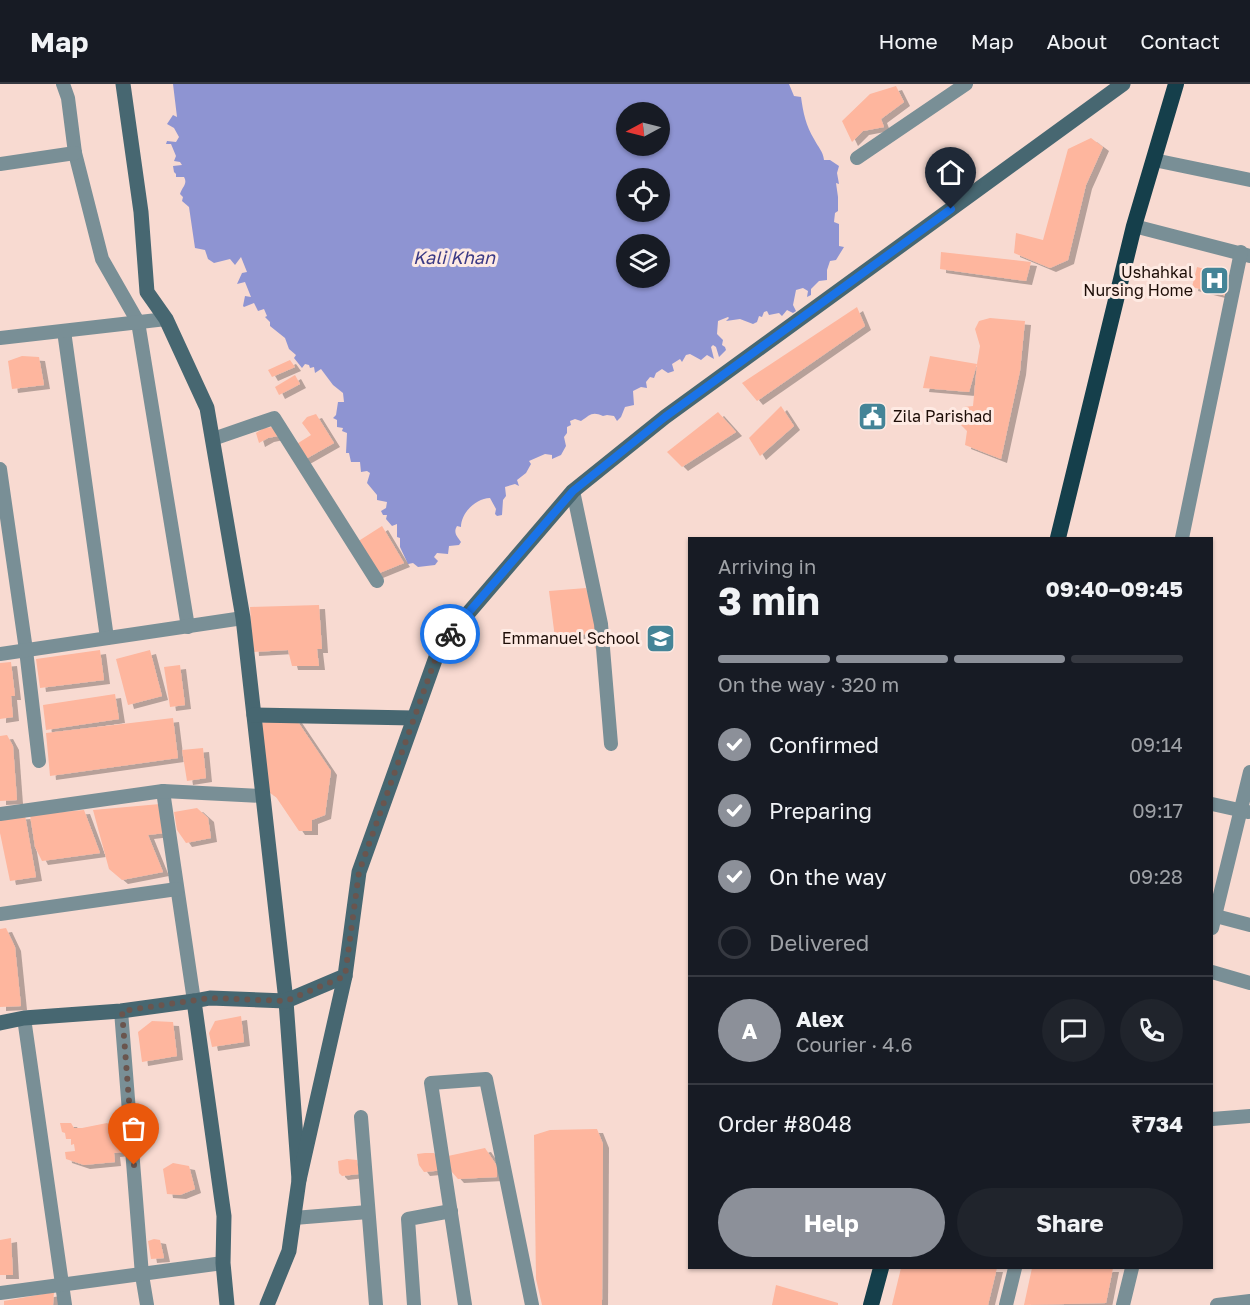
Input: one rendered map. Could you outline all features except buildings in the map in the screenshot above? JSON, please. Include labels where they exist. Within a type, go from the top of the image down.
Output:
[{"type":"highway","points":[[1058,537],[1134,226],[1176,84]]},
{"type":"highway","points":[[872,1305],[881,1269]]},
{"type":"main road","points":[[123,84],[141,212],[147,292],[166,319],[207,408],[243,618],[286,1001],[299,1180]]},
{"type":"main road","points":[[267,1305],[289,1251],[299,1180],[345,976],[359,872],[440,646],[573,491],[674,410],[1123,84]]},
{"type":"main road","points":[[254,715],[414,718]]},
{"type":"main road","points":[[0,1023],[24,1018],[122,1011],[210,998],[286,1001],[345,976]]},
{"type":"main road","points":[[194,1001],[224,1216],[223,1263],[227,1305]]},
{"type":"street","points":[[63,84],[68,98],[75,153],[102,259],[138,322],[188,627]]},
{"type":"street","points":[[857,158],[966,84]]},
{"type":"street","points":[[0,164],[75,153]]},
{"type":"street","points":[[1154,160],[1250,180]]},
{"type":"street","points":[[1134,226],[1245,254],[1182,537]]},
{"type":"street","points":[[0,338],[166,319]]},
{"type":"street","points":[[64,331],[106,638]]},
{"type":"street","points":[[213,439],[274,418],[377,581]]},
{"type":"street","points":[[0,470],[26,650],[39,761]]},
{"type":"street","points":[[573,491],[601,624],[611,744]]},
{"type":"street","points":[[0,654],[243,618]]},
{"type":"street","points":[[1250,772],[1245,812],[1213,920],[1250,924]]},
{"type":"street","points":[[163,791],[194,1001]]},
{"type":"street","points":[[0,814],[163,791],[263,796]]},
{"type":"street","points":[[1213,804],[1245,812]]},
{"type":"street","points":[[0,914],[177,889]]},
{"type":"street","points":[[1213,972],[1250,983]]},
{"type":"street","points":[[122,1011],[142,1275],[147,1305]]},
{"type":"street","points":[[24,1018],[65,1305]]},
{"type":"street","points":[[465,1305],[431,1083],[486,1079],[532,1305]]},
{"type":"street","points":[[1213,1119],[1250,1116]]},
{"type":"street","points":[[361,1117],[376,1305]]},
{"type":"street","points":[[414,1305],[408,1219],[451,1211]]},
{"type":"street","points":[[294,1218],[368,1212]]},
{"type":"street","points":[[0,1293],[223,1263]]},
{"type":"street","points":[[1006,1305],[1015,1269]]},
{"type":"street","points":[[1124,1305],[1132,1269]]},
{"type":"street","points":[[1217,1305],[1250,1301]]},
{"type":"water","name":"Kali Khan","points":[[173,84],[789,84],[794,96],[801,97],[807,124],[824,160],[830,160],[839,166],[837,173],[839,184],[836,183],[838,211],[835,213],[834,222],[839,224],[839,246],[844,247],[836,260],[830,261],[827,280],[819,281],[811,289],[811,295],[807,297],[808,291],[803,288],[796,290],[793,305],[796,311],[793,313],[787,310],[782,316],[779,313],[769,315],[767,311],[753,324],[740,319],[726,321],[728,317],[718,321],[717,334],[723,340],[722,345],[726,350],[719,357],[713,345],[711,347],[714,359],[707,355],[701,360],[690,354],[686,355],[682,362],[680,359],[672,364],[674,371],[668,373],[662,369],[656,373],[654,378],[650,377],[646,382],[647,388],[641,387],[633,391],[634,405],[625,407],[617,421],[614,416],[594,414],[581,421],[575,419],[570,421],[571,425],[567,427],[564,437],[566,446],[561,455],[552,459],[552,455],[545,454],[529,461],[531,464],[526,473],[517,480],[519,486],[515,484],[505,487],[506,496],[503,500],[502,515],[495,514],[496,509],[490,498],[475,503],[466,512],[461,527],[456,528],[456,534],[461,542],[459,545],[449,546],[448,554],[437,553],[434,557],[438,561],[435,565],[418,567],[413,563],[408,564],[400,547],[400,538],[397,537],[397,524],[392,526],[386,519],[387,515],[383,515],[381,511],[386,508],[387,502],[377,500],[377,495],[367,483],[370,473],[361,472],[360,462],[351,462],[349,453],[346,453],[347,433],[342,431],[343,428],[337,427],[337,420],[333,418],[336,415],[338,402],[344,402],[343,393],[333,385],[321,369],[315,373],[314,367],[310,368],[309,365],[305,364],[302,368],[294,358],[296,355],[289,349],[285,338],[270,326],[264,309],[258,311],[254,303],[243,306],[245,296],[251,297],[245,282],[237,284],[242,273],[247,272],[241,257],[235,265],[230,259],[214,263],[208,259],[205,250],[195,248],[189,207],[182,201],[183,197],[180,194],[185,179],[176,177],[173,166],[182,165],[174,161],[176,156],[171,144],[166,144],[167,141],[176,142],[179,137],[174,128],[167,124],[173,115],[177,117]]},
{"type":"way so far","points":[[134,1165],[122,1011],[210,998],[286,1001],[345,976],[359,872],[440,646],[450,634]]},
{"type":"place","name":"Ushahkal Nursing Home","points":[[1214,281]]},
{"type":"place","name":"Zila Parishad","points":[[872,416]]},
{"type":"place","name":"Emmanuel School","points":[[661,638]]},
{"type":"route","points":[[450,634],[573,491],[665,417],[951,209]]}]
